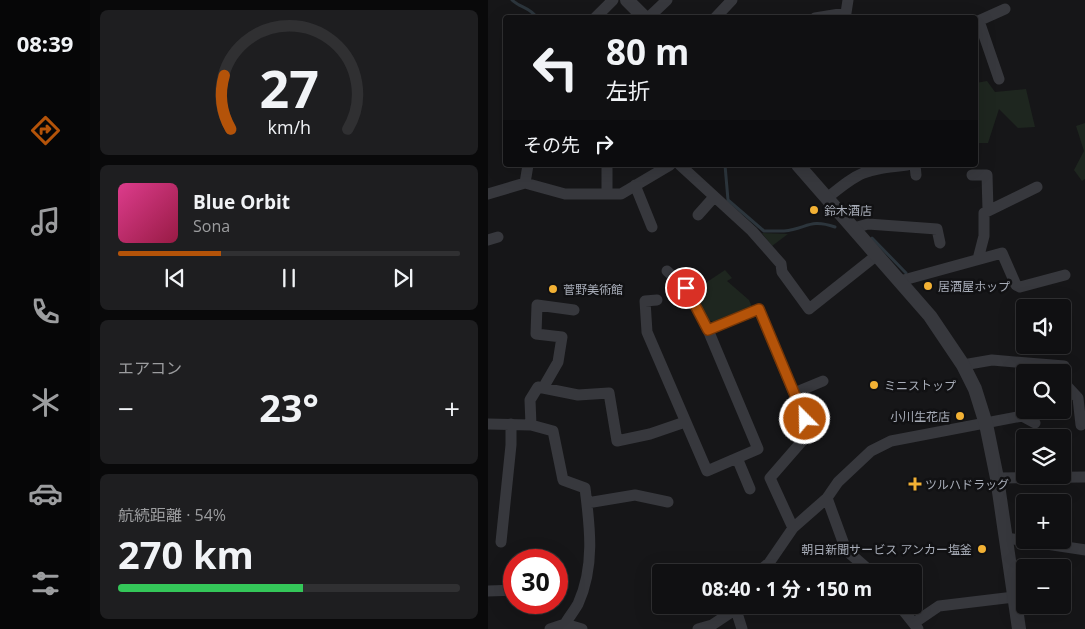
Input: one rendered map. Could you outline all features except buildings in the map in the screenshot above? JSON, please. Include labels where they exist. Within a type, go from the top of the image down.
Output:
[{"type":"street","points":[[598,15],[613,0]]},
{"type":"street","points":[[627,0],[644,15]]},
{"type":"street","points":[[650,15],[667,0]]},
{"type":"street","points":[[718,15],[732,0]]},
{"type":"street","points":[[834,15],[846,13],[848,0]]},
{"type":"street","points":[[978,22],[1005,9]]},
{"type":"street","points":[[978,25],[999,79]]},
{"type":"street","points":[[525,182],[528,167]]},
{"type":"street","points":[[607,167],[607,194]]},
{"type":"street","points":[[488,194],[525,182],[565,194],[621,194],[666,167]]},
{"type":"street","points":[[682,167],[752,230],[781,264],[782,272],[809,309],[877,255]]},
{"type":"street","points":[[800,167],[930,316],[963,365],[977,394],[986,424],[997,478],[1019,629]]},
{"type":"street","points":[[827,198],[853,176],[868,170],[891,167]]},
{"type":"street","points":[[972,175],[987,175],[988,210]]},
{"type":"street","points":[[635,185],[652,226]]},
{"type":"street","points":[[978,259],[984,236],[984,212],[1037,187]]},
{"type":"street","points":[[698,215],[714,197]]},
{"type":"street","points":[[854,228],[868,224],[937,229],[940,243]]},
{"type":"street","points":[[900,280],[1002,253],[1016,285],[1020,288],[1065,275]]},
{"type":"street","points":[[645,301],[647,332],[707,471],[758,449],[708,330],[685,296],[686,288],[667,271]]},
{"type":"street","points":[[543,388],[558,362],[562,337],[536,334],[537,305],[574,310]]},
{"type":"street","points":[[708,330],[759,309],[810,432],[770,478],[793,528]]},
{"type":"street","points":[[963,365],[992,360],[1064,366],[1065,384],[1078,398],[1081,425]]},
{"type":"street","points":[[794,393],[823,381]]},
{"type":"street","points":[[531,425],[530,400],[538,388],[578,395],[610,393],[617,441],[650,434],[685,422]]},
{"type":"street","points":[[769,563],[793,528],[827,498],[838,482],[871,451],[891,441],[1022,416],[1035,423]]},
{"type":"street","points":[[488,424],[531,425],[553,431],[563,480],[585,488],[591,538],[588,564],[578,604],[565,627]]},
{"type":"street","points":[[501,542],[511,445],[511,424]]},
{"type":"street","points":[[737,458],[750,489]]},
{"type":"street","points":[[997,478],[1086,478]]},
{"type":"street","points":[[587,503],[635,495],[668,502]]},
{"type":"street","points":[[827,498],[846,550],[862,564]]},
{"type":"street","points":[[1006,538],[1086,550]]},
{"type":"street","points":[[488,591],[503,590]]},
{"type":"street","points":[[906,614],[916,626],[939,606],[1014,597]]},
{"type":"street","points":[[698,629],[713,627],[731,614]]},
{"type":"street","points":[[740,614],[742,629]]},
{"type":"street","points":[[550,629],[565,627],[582,629]]},
{"type":"shaded area","points":[[987,81],[995,92],[1026,89],[1035,127],[1018,128],[999,109],[988,143],[978,143],[978,83]]},
{"type":"shaded area","points":[[1085,123],[1085,179],[1082,181],[1074,170],[1084,151],[1076,126]]},
{"type":"shaded area","points":[[762,233],[788,234],[772,246]]},
{"type":"shaded area","points":[[725,270],[732,278],[727,281],[749,300],[752,307],[714,322],[708,320],[695,290]]},
{"type":"waterway","points":[[512,0],[535,15]]},
{"type":"waterway","points":[[725,167],[728,200],[764,231],[792,230],[814,224],[835,227]]},
{"type":"waterway","points":[[872,238],[906,273]]},
{"type":"place","name":"鈴木酒店","points":[[814,210]]},
{"type":"place","name":"居酒屋ホップ","points":[[928,286]]},
{"type":"place","name":"菅野美術館","points":[[553,289]]},
{"type":"place","name":"ミニストップ","points":[[874,385]]},
{"type":"place","name":"小川生花店","points":[[960,416]]},
{"type":"place","name":"ツルハドラッグ","points":[[915,484]]},
{"type":"place","name":"朝日新聞サービス アンカー塩釜","points":[[982,549]]},
{"type":"route","points":[[686,288],[708,330],[759,309],[805,419]]}]
